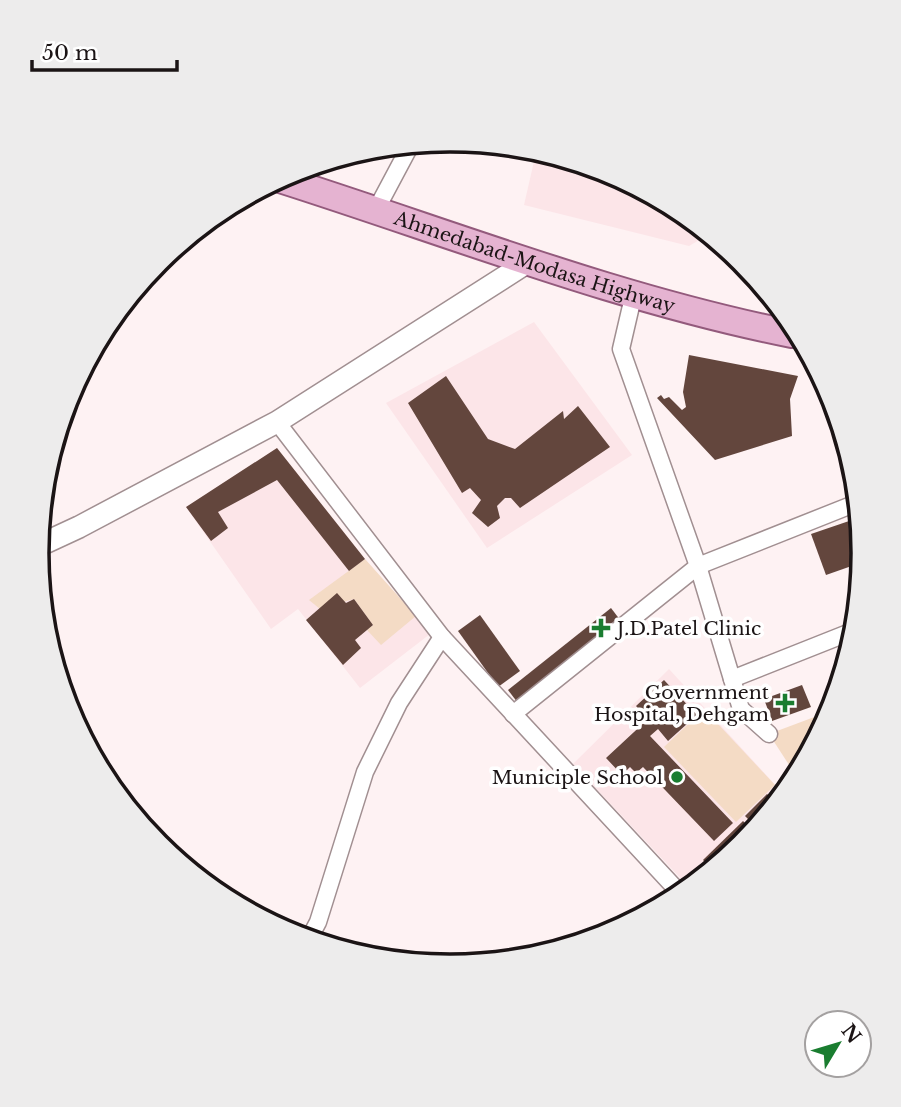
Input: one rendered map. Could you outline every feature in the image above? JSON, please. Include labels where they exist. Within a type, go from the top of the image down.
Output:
[{"type":"main road","name":"Ahmedabad-Modasa Highway","points":[[295,184],[528,262],[748,325],[786,333]]},
{"type":"street","points":[[376,210],[406,154]]},
{"type":"street","points":[[49,541],[277,422],[528,262]]},
{"type":"street","points":[[634,293],[621,349],[698,566],[741,709],[769,734]]},
{"type":"street","points":[[277,422],[442,637],[674,887]]},
{"type":"street","points":[[513,714],[698,566],[849,506]]},
{"type":"street","points":[[732,679],[843,635]]},
{"type":"street","points":[[313,931],[365,772],[399,703],[442,637]]},
{"type":"shaded area","points":[[534,161],[580,173],[628,193],[674,220],[700,239],[689,246],[524,205]]},
{"type":"shaded area","points":[[534,322],[632,455],[487,548],[386,403]]},
{"type":"shaded area","points":[[277,448],[365,559],[430,634],[360,688],[298,609],[271,629],[186,507]]},
{"type":"shaded area","points":[[365,559],[416,616],[381,645],[367,630],[373,625],[354,599],[320,609],[309,600]]},
{"type":"shaded area","name":"Municiple School","points":[[669,669],[777,787],[734,837],[683,881],[573,764]]},
{"type":"shaded area","points":[[704,709],[775,785],[736,822],[664,747]]},
{"type":"shaded area","points":[[817,716],[790,767],[769,734]]},
{"type":"building","points":[[689,355],[798,376],[790,399],[792,436],[715,460],[657,398],[661,395],[664,399],[669,397],[682,410],[686,407],[683,392]]},
{"type":"building","points":[[446,376],[488,439],[515,449],[563,411],[564,419],[578,406],[610,447],[520,508],[511,498],[505,498],[497,506],[500,518],[488,527],[472,513],[481,500],[470,488],[462,493],[408,403]]},
{"type":"building","points":[[277,448],[365,559],[349,571],[277,480],[218,512],[228,528],[211,541],[186,507]]},
{"type":"building","points":[[851,521],[852,566],[826,575],[811,534]]},
{"type":"building","points":[[337,593],[346,603],[354,599],[373,625],[355,640],[361,648],[343,665],[306,620]]},
{"type":"building","points":[[611,608],[627,629],[524,711],[508,690]]},
{"type":"building","points":[[480,615],[520,671],[498,687],[458,631]]},
{"type":"building","points":[[664,680],[697,715],[668,741],[658,729],[650,736],[733,823],[714,841],[643,767],[636,773],[630,767],[622,775],[606,758],[648,719],[636,706]]},
{"type":"building","points":[[802,685],[811,707],[772,721],[764,699]]},
{"type":"building","points":[[767,794],[770,797],[750,821],[745,816]]},
{"type":"building","points":[[743,821],[746,824],[706,863],[703,860]]},
{"type":"place","name":"J.D.Patel Clinic","points":[[601,628]]},
{"type":"place","name":"Government Hospital, Dehgam","points":[[785,703]]},
{"type":"place","name":"Municiple School","points":[[677,777]]}]
